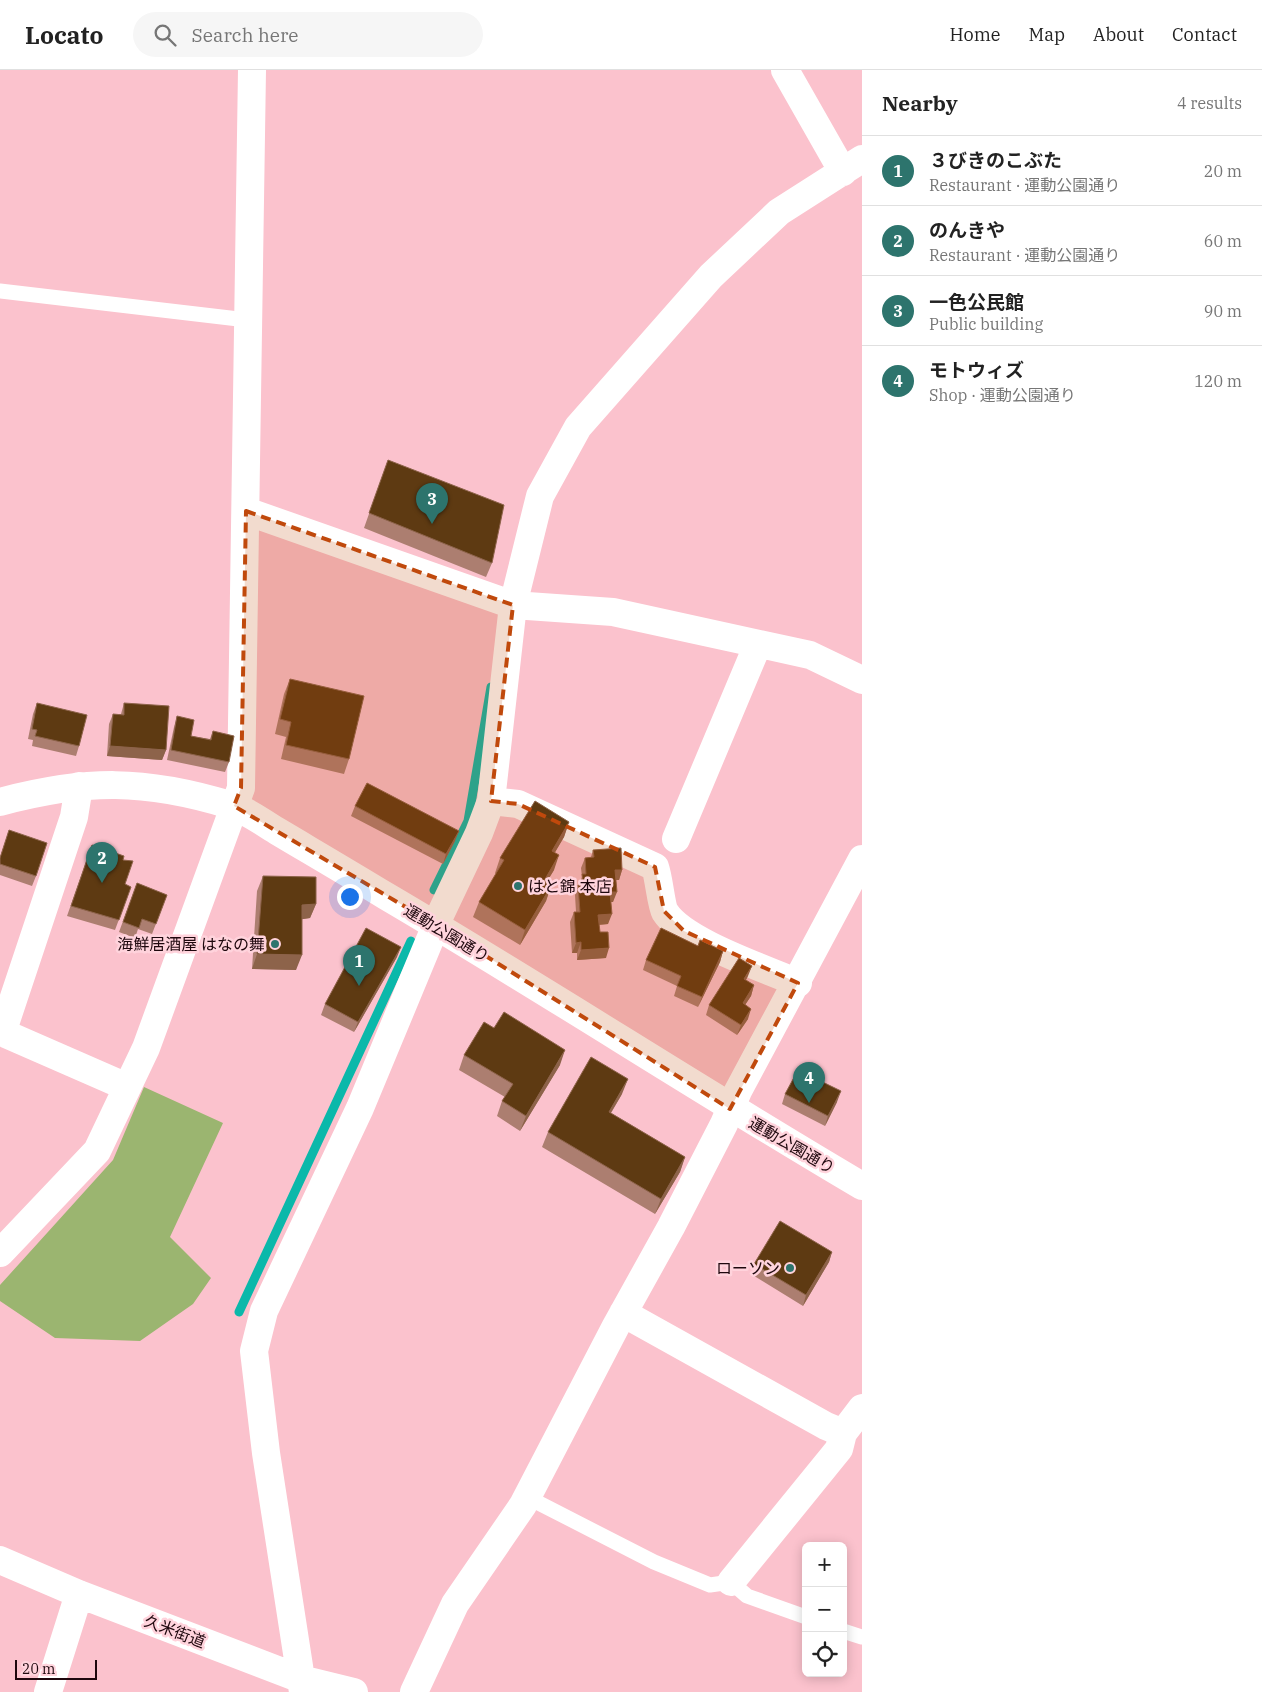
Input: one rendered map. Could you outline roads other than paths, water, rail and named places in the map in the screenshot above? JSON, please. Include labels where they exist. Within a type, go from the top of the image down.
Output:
[{"type":"street","points":[[0,1253],[97,1151],[146,1048],[241,788],[252,70]]},
{"type":"street","points":[[302,1686],[266,1453],[254,1351],[264,1311],[360,1108],[438,926],[441,913],[479,833],[491,801],[513,604],[540,496],[578,427],[711,276],[779,212],[852,166],[785,70]]},
{"type":"street","points":[[246,511],[513,604],[613,612],[810,655],[862,680]]},
{"type":"street","points":[[676,839],[758,644]]},
{"type":"street","name":"運動公園通り","points":[[1,799],[48,790],[102,783],[146,786],[191,794],[234,806],[438,926],[730,1109],[862,1186]]},
{"type":"street","points":[[78,786],[74,817],[5,1024],[8,1035],[127,1087]]},
{"type":"street","points":[[491,801],[518,804],[655,866],[660,879],[664,911],[684,931],[718,949],[798,983]]},
{"type":"street","points":[[414,1692],[455,1604],[527,1496],[623,1313],[671,1228],[730,1109],[862,859]]},
{"type":"street","points":[[623,1313],[826,1426],[843,1432]]},
{"type":"street","points":[[731,1582],[839,1448],[843,1432],[862,1408]]},
{"type":"street","name":"久米街道","points":[[0,1560],[302,1686],[354,1692]]},
{"type":"street","points":[[48,1692],[79,1594]]},
{"type":"lane","points":[[0,291],[247,320]]},
{"type":"lane","points":[[527,1496],[662,1565],[710,1585],[731,1582],[747,1596],[802,1616]]},
{"type":"lane","points":[[847,1631],[862,1637]]},
{"type":"waterway","points":[[434,890],[468,821],[491,687]]},
{"type":"waterway","points":[[239,1312],[411,941]]},
{"type":"place","name":"一色公民館","points":[[432,524]]},
{"type":"place","name":"のんきや","points":[[102,883]]},
{"type":"place","name":"はと錦 本店","points":[[518,886]]},
{"type":"place","name":"海鮮居酒屋 はなの舞","points":[[275,944]]},
{"type":"place","name":"３びきのこぶた","points":[[359,986]]},
{"type":"place","name":"モトウィズ","points":[[809,1103]]},
{"type":"place","name":"ローソン","points":[[790,1268]]}]
